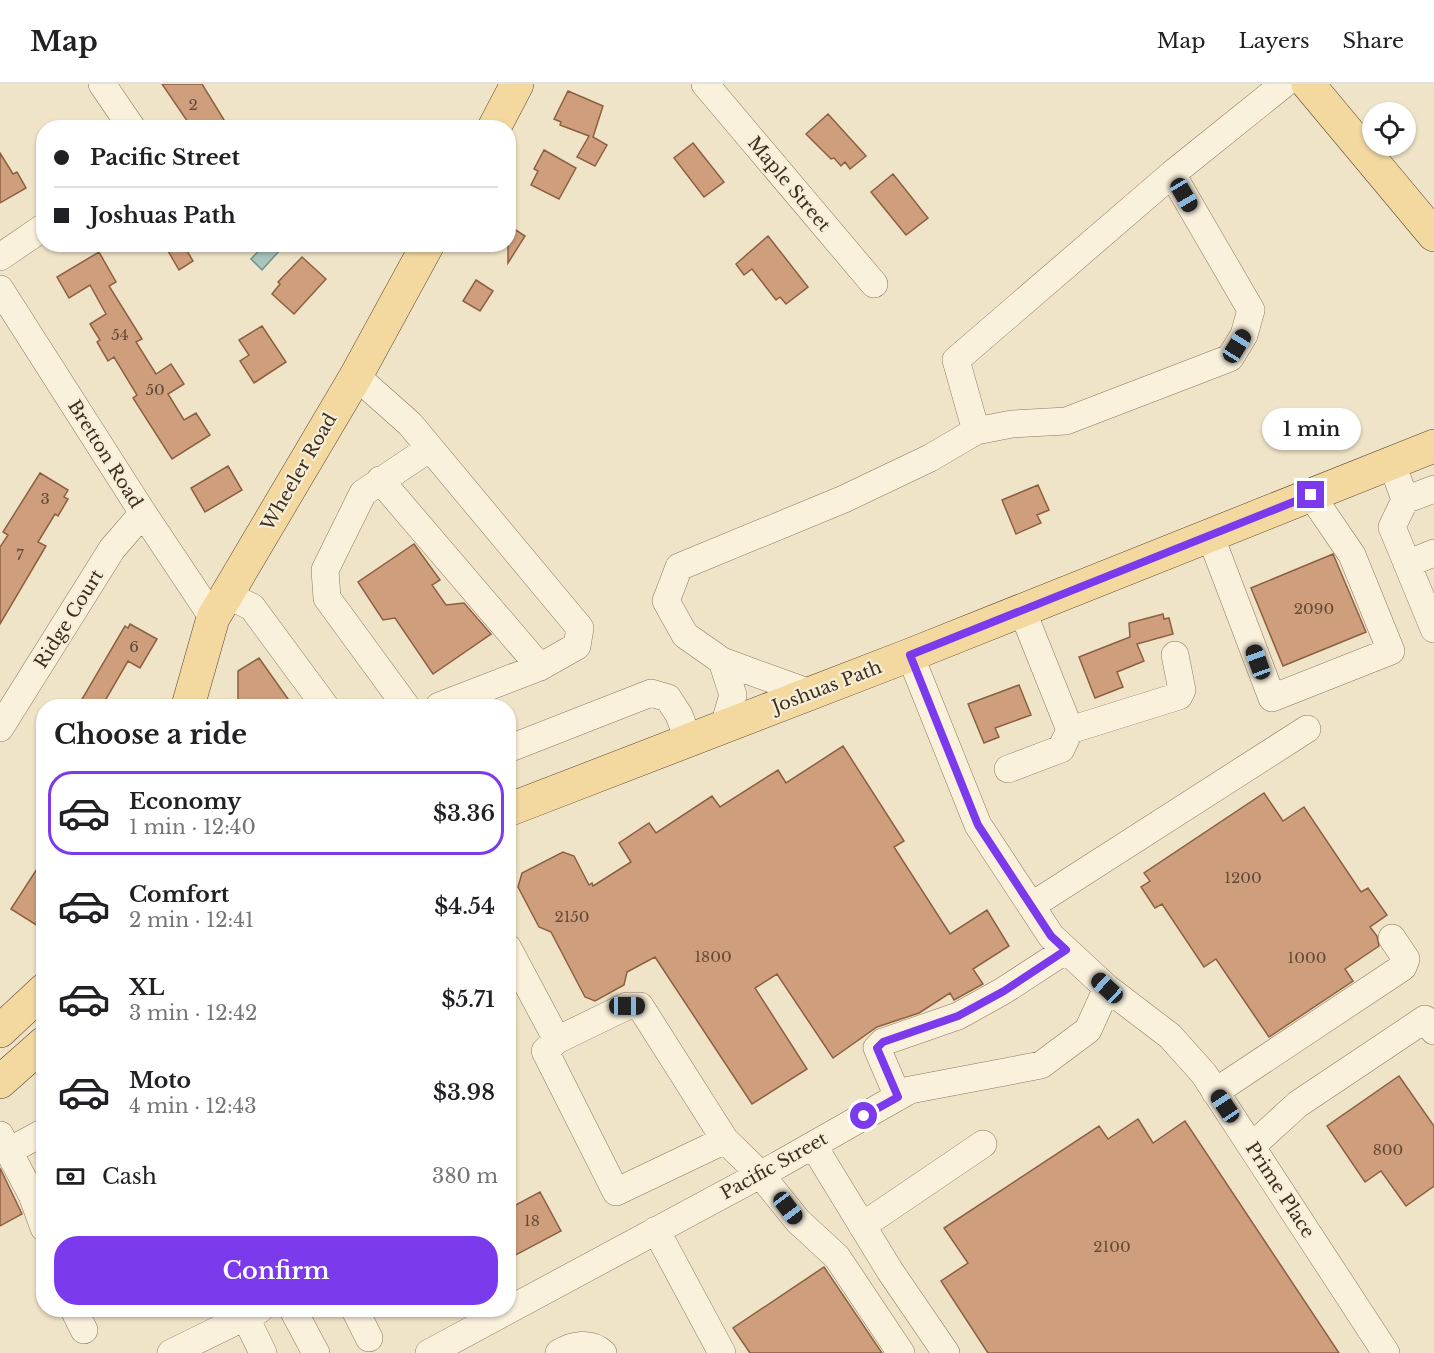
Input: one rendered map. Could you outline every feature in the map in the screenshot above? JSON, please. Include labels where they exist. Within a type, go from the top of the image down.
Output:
[{"type":"main road","points":[[498,120],[517,84]]},
{"type":"main road","points":[[1308,84],[1434,235]]},
{"type":"main road","name":"Wheeler Road","points":[[190,699],[220,606],[356,376],[424,252]]},
{"type":"main road","name":"Joshuas Path","points":[[516,807],[910,655],[1434,446]]},
{"type":"main road","points":[[0,1033],[36,998]]},
{"type":"main road","points":[[0,1033],[36,1011]]},
{"type":"main road","points":[[0,1082],[36,1050]]},
{"type":"main road","points":[[0,1094],[36,1065]]},
{"type":"street","points":[[102,84],[127,120]]},
{"type":"street","name":"Maple Street","points":[[705,84],[874,284]]},
{"type":"street","points":[[976,431],[956,360],[1172,174],[1284,84]]},
{"type":"street","points":[[810,693],[722,661],[685,635],[666,601],[679,567],[844,499],[930,458],[976,431],[1012,424],[1066,421],[1230,358],[1244,335],[1251,310],[1172,174]]},
{"type":"street","points":[[0,257],[36,232]]},
{"type":"street","name":"Bretton Road","points":[[0,289],[143,513],[220,606]]},
{"type":"street","points":[[356,376],[410,424],[580,628],[577,646],[540,667],[457,699]]},
{"type":"street","points":[[380,480],[410,424]]},
{"type":"street","points":[[401,699],[327,598],[326,570],[363,494],[380,480],[430,448]]},
{"type":"street","points":[[1392,463],[1405,500]]},
{"type":"street","points":[[380,480],[540,667]]},
{"type":"street","points":[[1434,489],[1405,500],[1392,527],[1434,629]]},
{"type":"street","points":[[1210,535],[1272,698],[1390,651],[1352,555],[1311,495]]},
{"type":"street","name":"Ridge Court","points":[[0,728],[112,549],[143,513]]},
{"type":"street","points":[[1407,564],[1434,553]]},
{"type":"street","points":[[220,606],[252,607],[320,699]]},
{"type":"street","points":[[1008,769],[1061,750],[1070,730],[1022,610]]},
{"type":"street","name":"Prime Place","points":[[910,655],[978,825],[1051,936],[1107,988],[1170,1036],[1204,1074],[1386,1353]]},
{"type":"street","points":[[1070,730],[1179,696],[1182,690],[1175,655]]},
{"type":"street","points":[[722,661],[733,695],[724,726]]},
{"type":"street","points":[[516,746],[651,693],[668,698],[679,715],[688,739]]},
{"type":"street","points":[[1031,906],[1307,729]]},
{"type":"street","points":[[1215,1092],[1403,967],[1406,959],[1392,938]]},
{"type":"street","points":[[898,1097],[877,1048],[883,1042],[958,1016],[1004,991],[1066,950]]},
{"type":"street","points":[[516,963],[557,1041]]},
{"type":"street","name":"Pacific Street","points":[[516,1306],[910,1090],[1041,1065],[1088,1030],[1107,988]]},
{"type":"street","points":[[725,1140],[616,1192],[545,1051],[557,1041],[627,1006],[640,1006],[725,1140],[760,1174],[798,1221],[837,1257],[900,1353]]},
{"type":"street","points":[[1252,1146],[1298,1104],[1425,1019],[1434,1031]]},
{"type":"street","points":[[36,1134],[4,1143],[36,1204]]},
{"type":"street","points":[[813,1144],[862,1226],[946,1353]]},
{"type":"street","points":[[862,1226],[983,1144]]},
{"type":"street","points":[[656,1230],[722,1353]]},
{"type":"street","points":[[171,1353],[244,1317]]},
{"type":"street","points":[[253,1317],[263,1353]]},
{"type":"street","points":[[297,1317],[316,1353]]},
{"type":"street","points":[[358,1317],[369,1338]]},
{"type":"street","name":"Pacific Street","points":[[429,1353],[495,1317]]},
{"type":"street","points":[[559,1353],[582,1345],[599,1349],[603,1353]]},
{"type":"water","points":[[258,252],[278,252],[262,270],[251,259]]},
{"type":"building","points":[[162,84],[202,84],[224,120],[187,120]]},
{"type":"building","points":[[568,91],[603,106],[593,137],[607,145],[595,166],[577,157],[589,136],[560,125],[561,122],[554,119]]},
{"type":"building","points":[[828,114],[866,156],[850,169],[845,162],[841,166],[834,158],[831,159],[806,134]]},
{"type":"building","points":[[693,143],[724,182],[704,197],[674,158]]},
{"type":"building","points":[[544,150],[576,168],[559,199],[531,185],[538,171],[534,169]]},
{"type":"building","points":[[0,153],[13,174],[17,172],[26,188],[0,203]]},
{"type":"building","points":[[893,174],[928,218],[906,235],[871,192]]},
{"type":"building","points":[[516,230],[525,236],[516,250]]},
{"type":"building","points":[[768,236],[808,287],[786,304],[780,297],[776,300],[752,269],[744,275],[736,264]]},
{"type":"building","points":[[99,252],[116,282],[109,286],[142,339],[136,342],[156,374],[171,364],[184,384],[168,394],[184,420],[196,413],[210,435],[172,459],[133,398],[137,395],[114,357],[108,361],[97,342],[100,340],[90,324],[106,314],[90,285],[69,298],[57,277]]},
{"type":"building","points":[[169,252],[188,252],[193,261],[179,270]]},
{"type":"building","points":[[508,252],[515,252],[508,263]]},
{"type":"building","points":[[302,257],[326,279],[294,314],[272,294],[280,284],[278,282]]},
{"type":"building","points":[[476,280],[493,291],[480,311],[463,301]]},
{"type":"building","points":[[262,326],[286,362],[254,383],[240,361],[249,355],[239,340]]},
{"type":"building","points":[[228,466],[242,490],[205,512],[191,488]]},
{"type":"building","points":[[40,473],[68,490],[64,497],[68,499],[58,516],[55,514],[38,542],[46,546],[0,624],[0,547],[8,535],[3,532]]},
{"type":"building","points":[[1038,485],[1049,510],[1037,515],[1041,523],[1016,534],[1002,500]]},
{"type":"building","points":[[414,544],[440,580],[432,585],[446,605],[464,603],[491,634],[433,674],[395,618],[383,620],[358,582]]},
{"type":"building","points":[[1333,554],[1366,632],[1283,666],[1251,588]]},
{"type":"building","points":[[1163,614],[1164,619],[1169,618],[1173,634],[1137,644],[1144,661],[1117,672],[1123,687],[1095,698],[1079,657],[1130,637],[1129,623]]},
{"type":"building","points":[[130,624],[157,639],[140,668],[128,661],[106,699],[82,699],[125,626],[128,628]]},
{"type":"building","points":[[259,658],[288,699],[238,699],[238,671]]},
{"type":"building","points":[[1019,685],[1031,715],[995,728],[999,737],[984,743],[968,704]]},
{"type":"building","points":[[843,746],[904,841],[894,847],[950,934],[987,910],[1009,946],[973,969],[983,984],[954,1000],[950,993],[919,1013],[877,1027],[833,1058],[777,974],[755,988],[807,1069],[752,1104],[655,957],[627,972],[624,985],[595,1001],[585,997],[551,932],[539,927],[518,887],[522,873],[563,852],[574,856],[589,885],[592,883],[593,886],[631,862],[619,843],[649,823],[656,833],[712,796],[720,807],[778,770],[786,783]]},
{"type":"building","points":[[1264,793],[1283,821],[1304,807],[1361,892],[1368,888],[1387,915],[1370,927],[1377,936],[1379,946],[1345,969],[1353,981],[1269,1037],[1216,959],[1204,967],[1162,904],[1155,908],[1141,887],[1150,881],[1144,873]]},
{"type":"building","points":[[36,870],[36,925],[11,909]]},
{"type":"building","points":[[1399,1076],[1434,1126],[1434,1186],[1406,1206],[1381,1171],[1365,1182],[1327,1126]]},
{"type":"building","points":[[1138,1119],[1153,1143],[1185,1121],[1339,1353],[988,1353],[941,1281],[968,1263],[944,1228],[1099,1126],[1108,1139]]},
{"type":"building","points":[[0,1168],[22,1214],[0,1226]]},
{"type":"building","points":[[540,1192],[561,1231],[516,1255],[516,1205]]},
{"type":"building","points":[[824,1267],[882,1353],[750,1353],[733,1328]]},
{"type":"route","points":[[864,1116],[898,1097],[877,1048],[883,1042],[958,1016],[1004,991],[1066,950],[1051,936],[978,825],[910,655],[1311,495]]}]
